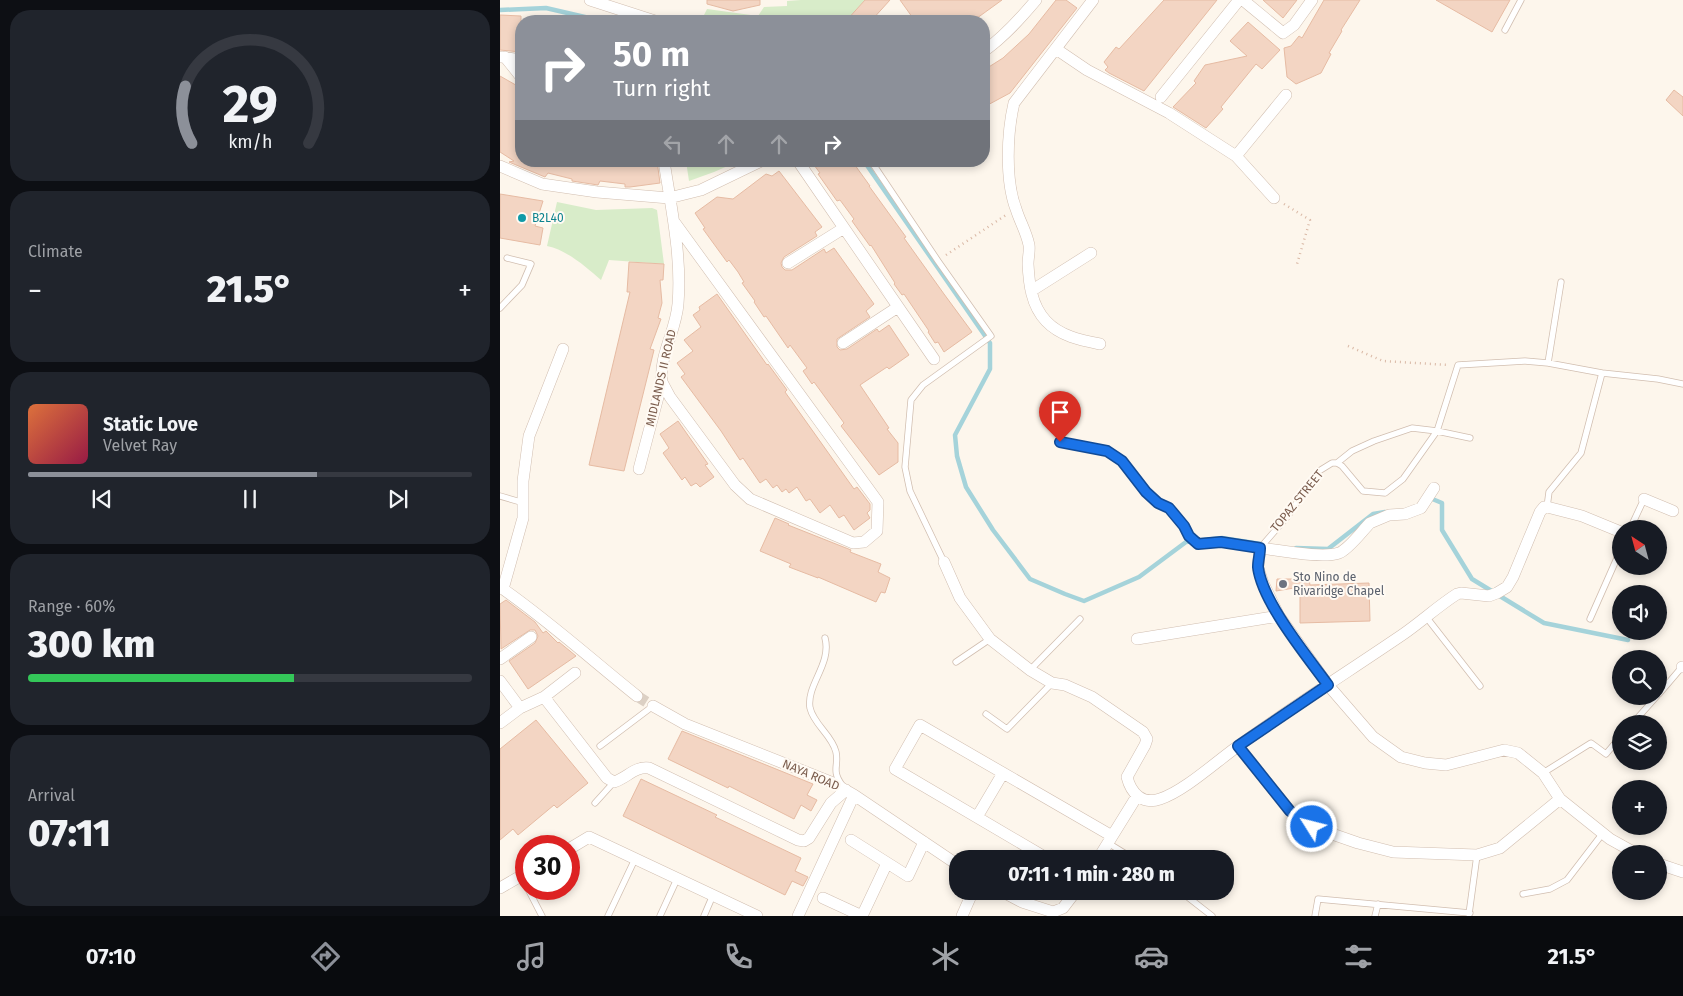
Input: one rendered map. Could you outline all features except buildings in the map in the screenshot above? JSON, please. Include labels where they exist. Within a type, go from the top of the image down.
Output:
[{"type":"street","points":[[590,0],[636,15]]},
{"type":"street","points":[[990,47],[1019,20],[1036,0]]},
{"type":"street","points":[[1093,0],[1014,103],[1008,139],[1015,209],[1024,226],[1029,247],[1028,263],[1031,291],[1036,307],[1045,320],[1058,331],[1075,339],[1100,344]]},
{"type":"street","points":[[1161,97],[1239,0]]},
{"type":"street","points":[[1243,0],[1283,33],[1294,25],[1312,0]]},
{"type":"street","points":[[1056,49],[1087,70],[1169,112],[1236,156],[1274,198]]},
{"type":"street","points":[[503,57],[515,70]]},
{"type":"street","points":[[1236,156],[1286,96]]},
{"type":"street","points":[[500,166],[542,184],[597,192],[669,198],[701,190],[749,167]]},
{"type":"street","name":"MIDLANDS II ROAD","points":[[639,469],[662,382],[660,369],[678,307],[680,286],[675,223],[665,167]]},
{"type":"street","points":[[802,167],[934,359]]},
{"type":"street","points":[[662,382],[670,397],[735,485],[750,499],[853,543],[864,542],[877,531],[878,502],[675,223]]},
{"type":"street","points":[[788,263],[844,228]]},
{"type":"street","points":[[1031,291],[1091,253]]},
{"type":"street","points":[[843,343],[898,307]]},
{"type":"street","points":[[563,349],[529,436],[523,481],[523,518],[502,589],[541,616],[587,657],[637,696]]},
{"type":"street","points":[[1433,491],[1421,508],[1405,514],[1389,515],[1375,520],[1345,550],[1338,553],[1321,555],[1263,544],[1258,568],[1279,616],[1328,685],[1373,737],[1401,757],[1425,763],[1446,765],[1504,750],[1518,753],[1543,773],[1560,799],[1610,839],[1621,845]]},
{"type":"street","points":[[1644,500],[1673,511]]},
{"type":"street","points":[[944,562],[960,598],[990,639],[1030,670],[1052,683],[1065,685],[1092,697],[1143,732],[1147,739],[1145,745],[1127,777],[1130,788],[1137,796],[1146,800],[1158,800],[1176,792],[1238,746],[1427,618],[1452,598],[1461,593],[1489,596],[1497,594],[1507,587],[1513,577],[1541,509],[1547,507],[1582,516],[1612,528]]},
{"type":"street","points":[[1137,639],[1279,616]]},
{"type":"street","points":[[500,659],[531,637]]},
{"type":"street","points":[[500,722],[520,708],[544,697],[575,673]]},
{"type":"street","points":[[500,681],[520,708]]},
{"type":"street","points":[[544,697],[608,778],[614,782],[622,780],[640,768],[649,768],[798,840],[804,841],[813,834],[831,804],[850,792]]},
{"type":"street","name":"NAYA ROAD","points":[[653,706],[685,724],[831,782],[850,792],[949,859]]},
{"type":"street","points":[[1033,850],[895,769],[920,725],[1003,773],[1110,840]]},
{"type":"street","points":[[1238,746],[1290,811],[1312,827],[1358,844],[1393,852],[1477,855],[1500,848],[1560,799]]},
{"type":"street","points":[[977,817],[1003,773]]},
{"type":"street","points":[[798,916],[850,792]]},
{"type":"street","points":[[1104,850],[1137,796]]},
{"type":"street","points":[[580,842],[589,837],[756,916]]},
{"type":"street","points":[[851,840],[908,876],[924,842]]},
{"type":"street","points":[[823,898],[862,916],[887,863]]},
{"type":"street","points":[[1667,867],[1683,872]]},
{"type":"street","points":[[500,888],[515,882]]},
{"type":"street","points":[[962,916],[969,900]]},
{"type":"street","points":[[1018,900],[1053,912],[1063,908],[1069,900]]},
{"type":"lane","points":[[1505,30],[1521,0]]},
{"type":"lane","points":[[875,167],[991,336],[923,385],[911,400],[905,467],[910,490],[944,562]]},
{"type":"lane","points":[[500,308],[522,285],[531,264],[507,258]]},
{"type":"lane","points":[[1548,362],[1560,282]]},
{"type":"lane","points":[[1458,366],[1525,361],[1548,362],[1602,373],[1658,379],[1683,384]]},
{"type":"lane","name":"TOPAZ STREET","points":[[1263,544],[1287,517],[1319,471],[1332,463],[1337,463],[1364,491],[1385,492],[1403,479],[1438,431],[1458,366]]},
{"type":"lane","points":[[1547,507],[1548,492],[1580,453],[1602,373]]},
{"type":"lane","points":[[1337,463],[1352,451],[1412,428],[1470,438]]},
{"type":"lane","points":[[1060,442],[1107,451],[1122,461],[1146,492],[1158,503],[1169,508],[1184,526],[1189,536],[1198,544],[1221,542],[1263,544]]},
{"type":"lane","points":[[500,496],[524,503]]},
{"type":"lane","points":[[1634,520],[1644,500]]},
{"type":"lane","points":[[1590,619],[1612,569]]},
{"type":"lane","points":[[1427,618],[1480,686]]},
{"type":"lane","points":[[1030,670],[1080,619]]},
{"type":"lane","points":[[825,638],[826,653],[813,690],[810,709],[836,752],[835,772],[838,779],[850,792]]},
{"type":"lane","points":[[956,662],[990,639]]},
{"type":"lane","points":[[1667,684],[1682,667]]},
{"type":"lane","points":[[986,714],[1007,729],[1052,683]]},
{"type":"lane","points":[[1640,715],[1649,705]]},
{"type":"lane","points":[[600,746],[653,706]]},
{"type":"lane","points":[[1543,773],[1591,743],[1606,754],[1612,747]]},
{"type":"lane","points":[[595,803],[614,782]]},
{"type":"lane","points":[[1523,894],[1550,889],[1567,880],[1603,833]]},
{"type":"lane","points":[[1110,840],[1123,850]]},
{"type":"lane","points":[[1315,916],[1318,899],[1469,914],[1477,855]]},
{"type":"lane","points":[[608,916],[635,859]]},
{"type":"lane","points":[[660,916],[677,879]]},
{"type":"lane","points":[[704,916],[713,895]]},
{"type":"lane","points":[[534,900],[542,916]]},
{"type":"lane","points":[[1192,900],[1212,916]]},
{"type":"lane","points":[[1375,916],[1378,904]]},
{"type":"path","points":[[1274,198],[1310,220],[1297,264]]},
{"type":"path","points":[[938,261],[1015,209]]},
{"type":"path","points":[[1348,346],[1383,361],[1458,366]]},
{"type":"green space","points":[[865,0],[852,15],[759,15],[764,7],[787,6],[787,1]]},
{"type":"green space","points":[[707,9],[751,15],[704,15]]},
{"type":"green space","points":[[687,167],[725,167],[714,172],[689,181]]},
{"type":"green space","points":[[557,202],[596,210],[652,208],[657,210],[664,264],[609,260],[601,280],[569,255],[547,246]]},
{"type":"waterway","points":[[500,10],[546,8],[576,15]]},
{"type":"waterway","points":[[868,167],[990,343],[990,369],[955,435],[957,456],[966,487],[993,530],[1030,579],[1084,601],[1139,577],[1186,542],[1222,538],[1261,544]]},
{"type":"waterway","points":[[1430,498],[1442,503],[1442,530],[1472,579],[1544,623],[1612,637]]},
{"type":"waterway","points":[[1296,548],[1328,549],[1373,514],[1385,512]]},
{"type":"tunnel","points":[[637,696],[653,706]]},
{"type":"place","name":"B2L40","points":[[522,218]]},
{"type":"place","name":"Sto Nino de Rivaridge Chapel","points":[[1283,584]]},
{"type":"route","points":[[1060,442],[1107,451],[1122,461],[1146,492],[1158,503],[1169,508],[1184,526],[1193,541],[1198,544],[1221,542],[1260,548],[1258,568],[1268,595],[1279,616],[1328,685],[1238,746],[1290,811],[1312,827]]}]
